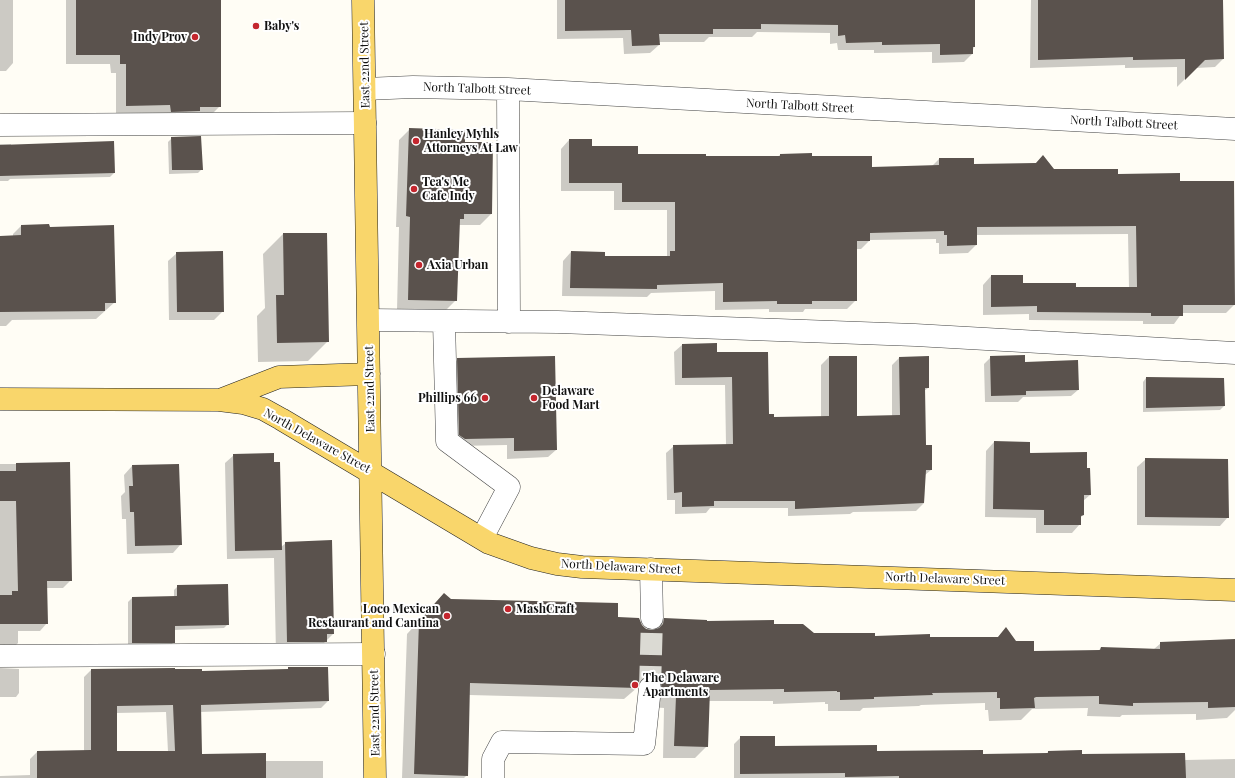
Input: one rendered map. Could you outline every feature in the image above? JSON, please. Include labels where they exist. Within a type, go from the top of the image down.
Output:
[{"type":"main road","name":"East 22nd Street","points":[[364,0],[369,374],[372,472],[375,778]]},
{"type":"main road","points":[[219,400],[279,377],[369,374]]},
{"type":"main road","name":"North Delaware Street","points":[[0,399],[219,400],[243,403],[263,409],[482,538],[512,552],[557,564],[582,567],[1235,590]]},
{"type":"street","name":"North Talbott Street","points":[[366,89],[413,87],[508,89],[1235,129]]},
{"type":"street","points":[[508,89],[509,322]]},
{"type":"street","points":[[0,125],[366,123]]},
{"type":"street","points":[[369,320],[509,322],[914,335],[1235,353]]},
{"type":"street","points":[[444,321],[447,441],[509,487],[482,538]]},
{"type":"street","points":[[651,569],[652,618]]},
{"type":"street","points":[[0,656],[374,654]]},
{"type":"street","points":[[493,778],[493,759],[502,742],[644,744],[650,688]]},
{"type":"building","points":[[76,0],[221,0],[221,107],[200,107],[200,111],[171,112],[170,105],[126,106],[126,64],[120,64],[120,55],[76,55]]},
{"type":"building","points":[[565,0],[975,0],[975,47],[973,47],[973,54],[940,55],[940,44],[882,45],[882,42],[846,43],[845,35],[838,36],[838,25],[761,24],[761,29],[713,29],[713,34],[659,34],[660,45],[632,46],[631,30],[565,31]]},
{"type":"building","points":[[1038,0],[1223,0],[1224,59],[1205,60],[1185,80],[1185,59],[1133,60],[1133,57],[1038,60]]},
{"type":"building","points":[[409,128],[465,130],[465,142],[493,142],[492,214],[464,214],[464,219],[460,219],[457,301],[408,300],[410,217],[406,216]]},
{"type":"building","points":[[201,136],[203,170],[172,170],[171,137]]},
{"type":"building","points":[[569,139],[592,139],[592,146],[638,146],[638,154],[780,156],[780,154],[812,153],[812,156],[872,156],[872,167],[939,165],[939,158],[974,158],[974,164],[1036,163],[1043,155],[1054,169],[1118,169],[1118,174],[1180,173],[1180,181],[1234,181],[1235,305],[1183,305],[1183,316],[1151,316],[1151,313],[1037,312],[1037,306],[991,307],[991,275],[1023,275],[1023,283],[1076,283],[1076,287],[1137,287],[1136,226],[977,227],[977,245],[947,246],[947,235],[944,235],[944,231],[870,233],[870,241],[857,241],[857,301],[812,301],[812,304],[777,304],[777,301],[723,302],[723,283],[657,285],[657,289],[570,288],[571,251],[605,252],[605,256],[670,256],[670,251],[675,251],[675,202],[622,202],[622,183],[569,183]]},
{"type":"building","points":[[114,141],[115,173],[0,176],[0,145]]},
{"type":"building","points":[[49,224],[50,227],[114,225],[116,303],[105,303],[105,311],[0,312],[0,236],[21,235],[21,225]]},
{"type":"building","points":[[283,233],[327,233],[329,342],[277,343],[276,295],[284,295]]},
{"type":"building","points":[[223,251],[224,312],[177,312],[176,252]]},
{"type":"building","points":[[717,343],[717,352],[768,352],[769,414],[774,414],[774,417],[829,416],[829,356],[857,356],[857,416],[900,415],[899,357],[929,356],[929,388],[925,388],[926,445],[932,445],[932,470],[926,470],[924,503],[795,509],[795,501],[714,501],[714,506],[682,507],[682,492],[674,493],[673,445],[733,444],[732,377],[682,378],[682,344]]},
{"type":"building","points":[[1025,355],[1025,362],[1078,360],[1079,390],[1026,391],[1026,395],[991,396],[990,356]]},
{"type":"building","points":[[555,356],[557,450],[514,451],[514,438],[465,439],[459,435],[457,358]]},
{"type":"building","points":[[1146,377],[1224,378],[1225,406],[1146,408]]},
{"type":"building","points":[[994,441],[1030,442],[1030,453],[1087,452],[1087,468],[1090,468],[1091,495],[1084,495],[1084,515],[1081,516],[1081,525],[1044,525],[1044,510],[993,509]]},
{"type":"building","points":[[274,453],[274,462],[280,462],[282,550],[235,551],[233,454]]},
{"type":"building","points":[[1145,458],[1228,459],[1229,518],[1145,517]]},
{"type":"building","points":[[70,462],[72,581],[47,581],[48,624],[0,624],[0,595],[12,595],[12,591],[18,591],[16,501],[0,501],[0,471],[16,471],[16,463]]},
{"type":"building","points":[[179,464],[182,545],[135,546],[134,512],[130,512],[129,486],[133,486],[132,465]]},
{"type":"building","points":[[332,540],[334,634],[327,634],[327,642],[287,642],[285,542]]},
{"type":"building","points":[[228,584],[229,625],[175,626],[175,643],[132,643],[132,597],[177,596],[177,585]]},
{"type":"building","points":[[444,593],[451,599],[618,603],[618,617],[639,618],[642,625],[646,629],[652,630],[659,628],[663,624],[664,618],[707,621],[774,620],[774,624],[803,624],[814,633],[875,633],[875,636],[930,634],[930,637],[998,637],[1006,627],[1016,641],[1034,641],[1034,651],[1100,650],[1101,647],[1160,649],[1160,642],[1235,639],[1235,707],[1208,708],[1208,702],[1133,703],[1133,706],[1099,704],[1099,696],[1036,697],[1034,698],[1035,708],[1000,709],[1000,698],[997,698],[997,692],[932,693],[933,695],[840,700],[840,692],[837,691],[784,692],[784,689],[710,690],[708,747],[674,746],[676,696],[662,695],[661,683],[657,678],[652,676],[645,676],[640,680],[637,688],[470,683],[468,776],[414,774],[419,621]]},
{"type":"building","points":[[288,667],[328,667],[329,701],[201,705],[202,754],[266,753],[266,778],[37,778],[37,751],[91,750],[91,669],[175,668],[202,669],[202,671],[288,669]],"holes":[[[173,705],[175,751],[117,751],[117,706]]]},
{"type":"building","points":[[740,736],[775,736],[775,746],[877,745],[877,751],[983,750],[983,754],[1048,753],[1048,751],[1082,750],[1082,754],[1185,753],[1186,778],[899,778],[899,776],[845,777],[845,773],[740,774]]},
{"type":"tunnel","points":[[650,688],[652,618]]},
{"type":"place","name":"Baby's","points":[[256,26]]},
{"type":"place","name":"Indy Prov","points":[[195,37]]},
{"type":"place","name":"Hanley Myhls Attorneys At Law","points":[[416,141]]},
{"type":"place","name":"Tea's Me Cafe Indy","points":[[414,189]]},
{"type":"place","name":"Axia Urban","points":[[419,265]]},
{"type":"place","name":"Phillips 66","points":[[485,398]]},
{"type":"place","name":"Delaware Food Mart","points":[[534,398]]},
{"type":"place","name":"MashCraft","points":[[508,609]]},
{"type":"place","name":"Loco Mexican Restaurant and Cantina","points":[[447,616]]},
{"type":"place","name":"The Delaware Apartments","points":[[635,685]]}]
